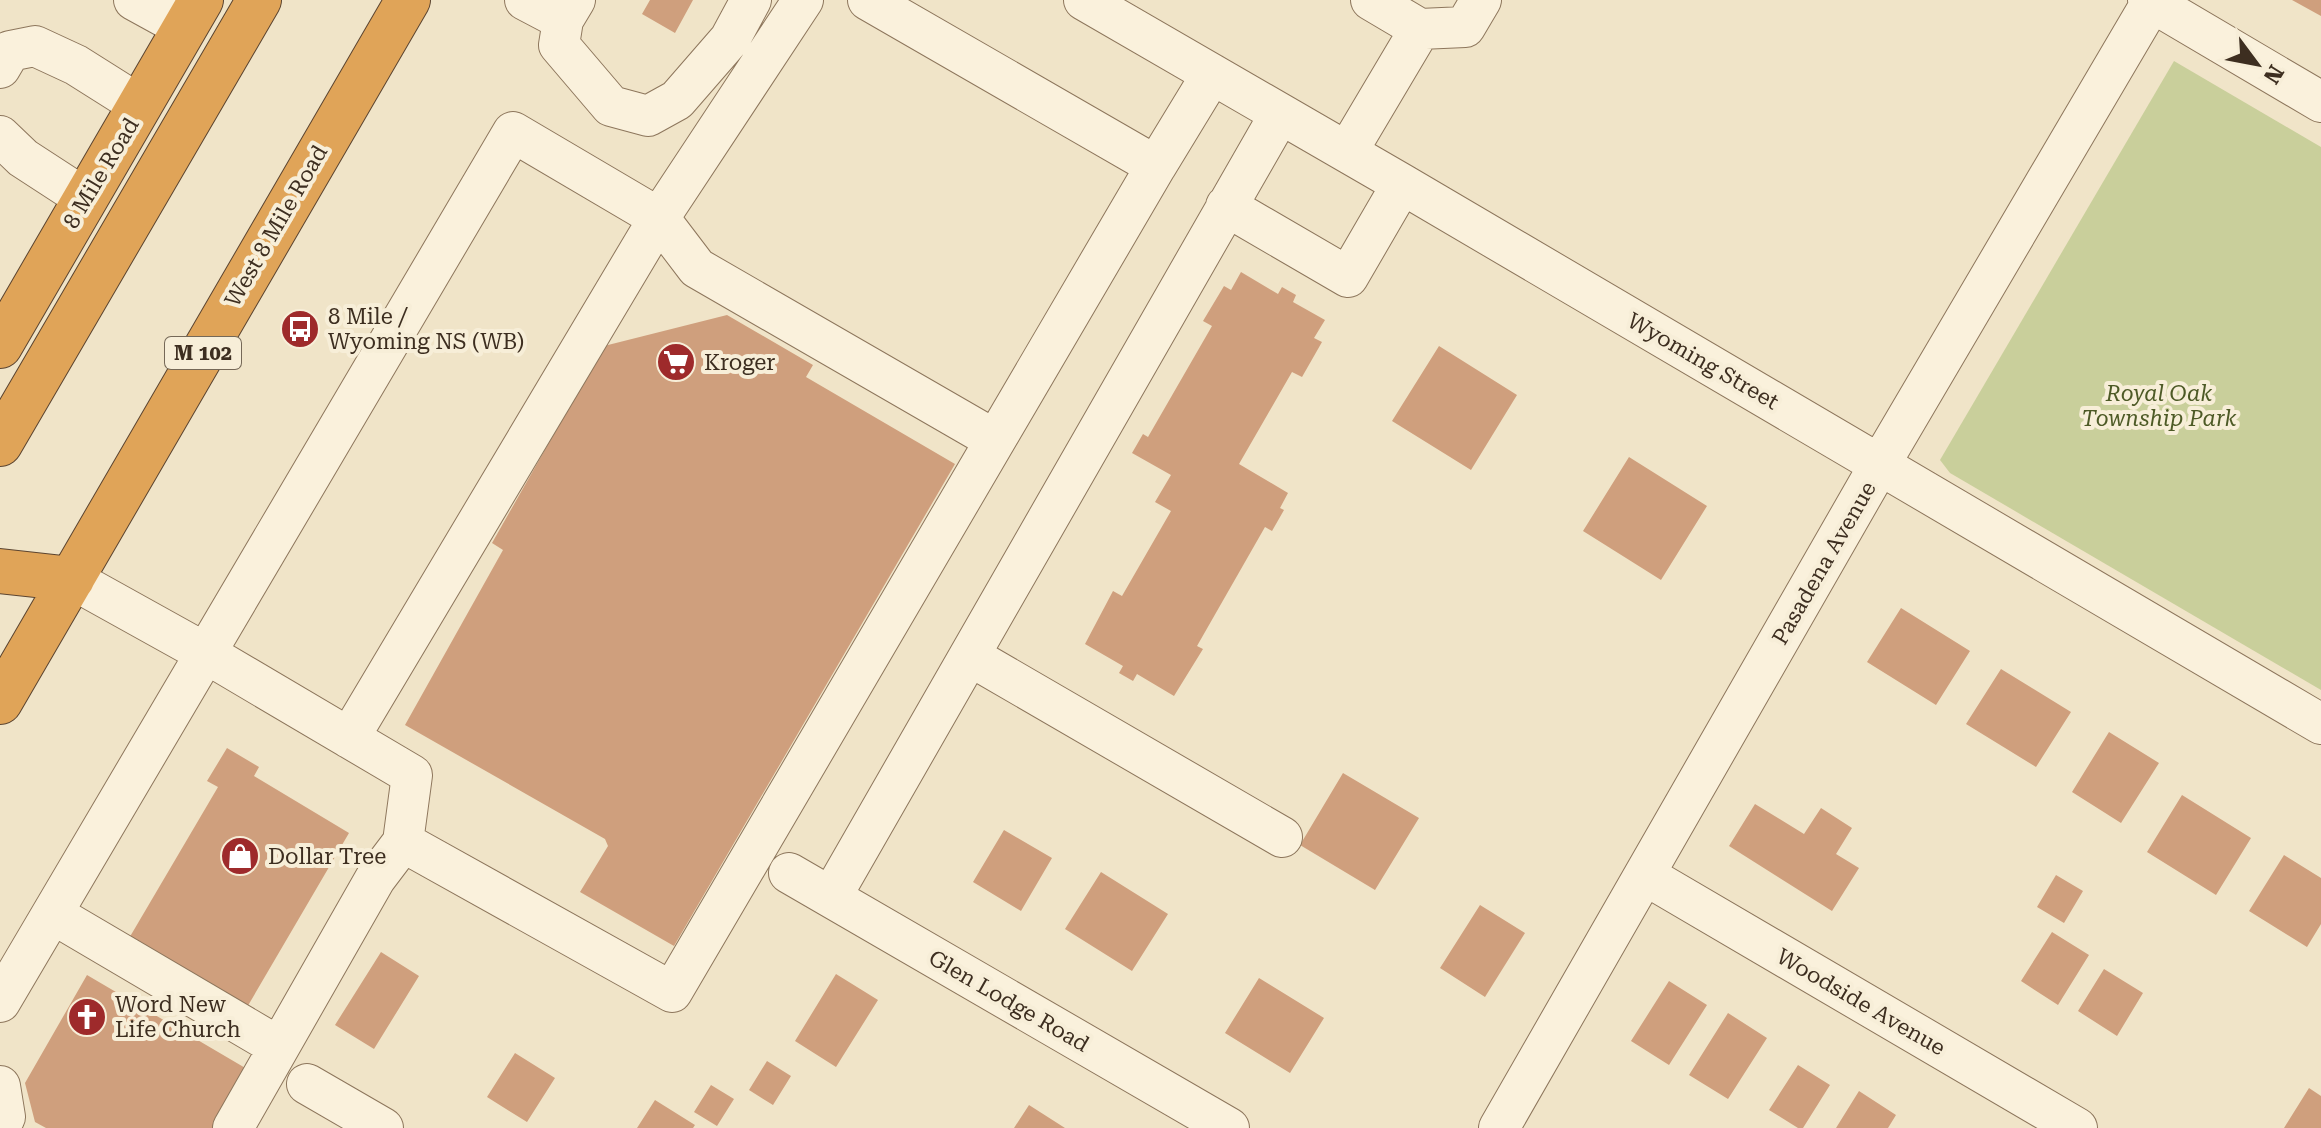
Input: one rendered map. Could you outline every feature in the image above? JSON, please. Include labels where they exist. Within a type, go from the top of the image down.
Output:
[{"type":"highway","points":[[0,444],[259,0]]},
{"type":"highway","name":"West 8 Mile Road","points":[[0,702],[408,0]]},
{"type":"highway","name":"8 Mile Road","points":[[0,346],[193,14]]},
{"type":"highway","points":[[0,571],[72,579]]},
{"type":"street","points":[[134,0],[193,14]]},
{"type":"street","points":[[525,0],[569,10],[559,45],[611,106],[648,116],[677,100],[730,39],[751,0]]},
{"type":"street","points":[[349,738],[659,218],[803,0]]},
{"type":"street","points":[[868,0],[1156,166]]},
{"type":"street","name":"Wyoming Street","points":[[1084,0],[2321,724]]},
{"type":"street","points":[[1371,0],[1420,29],[1465,27],[1481,0]]},
{"type":"street","points":[[2151,1],[2321,102]]},
{"type":"street","name":"Pasadena Avenue","points":[[1499,1128],[1880,464],[2151,1]]},
{"type":"street","points":[[1347,152],[1420,29]]},
{"type":"street","points":[[0,68],[10,51],[35,46],[76,65],[141,106]]},
{"type":"street","points":[[403,842],[672,992],[1212,74]]},
{"type":"street","points":[[831,897],[1280,114]]},
{"type":"street","points":[[0,1002],[513,132],[659,218],[697,268],[995,440]]},
{"type":"street","points":[[0,136],[23,158],[86,199]]},
{"type":"street","points":[[1226,206],[1348,277],[1402,184]]},
{"type":"street","points":[[72,579],[207,654],[412,775],[403,842],[375,879],[233,1128]]},
{"type":"street","points":[[970,656],[1282,837]]},
{"type":"street","name":"Glen Lodge Road","points":[[789,873],[1229,1128]]},
{"type":"street","name":"Woodside Avenue","points":[[1645,875],[2077,1128]]},
{"type":"street","points":[[53,914],[279,1047]]},
{"type":"street","points":[[307,1084],[383,1128]]},
{"type":"street","points":[[0,1086],[5,1117],[0,1126]]},
{"type":"green space","name":"Royal Oak Township Park","points":[[2174,61],[2321,147],[2321,690],[1950,473],[1940,460]]},
{"type":"building","points":[[650,0],[693,0],[675,33],[642,14]]},
{"type":"building","points":[[2292,0],[2321,0],[2321,16]]},
{"type":"building","points":[[1241,272],[1278,294],[1282,287],[1296,295],[1293,302],[1325,320],[1314,338],[1322,342],[1302,377],[1292,372],[1239,464],[1288,493],[1280,508],[1284,510],[1272,531],[1265,527],[1197,646],[1203,649],[1174,696],[1137,674],[1133,681],[1119,673],[1123,666],[1085,644],[1113,591],[1122,596],[1171,511],[1155,502],[1171,475],[1132,453],[1143,434],[1148,437],[1212,326],[1203,321],[1224,286],[1231,290]]},
{"type":"building","points":[[727,315],[813,365],[806,377],[955,464],[674,946],[580,892],[608,846],[605,839],[405,725],[503,550],[492,543],[604,346]]},
{"type":"building","points":[[1439,346],[1517,395],[1471,470],[1392,421]]},
{"type":"building","points":[[1629,457],[1707,506],[1661,580],[1583,531]]},
{"type":"building","points":[[1901,608],[1970,651],[1936,705],[1867,662]]},
{"type":"building","points":[[2001,669],[2071,712],[2036,767],[1966,724]]},
{"type":"building","points":[[2109,732],[2159,763],[2121,823],[2072,792]]},
{"type":"building","points":[[227,748],[259,767],[254,776],[349,833],[246,1009],[128,940],[218,787],[207,781]]},
{"type":"building","points":[[1343,773],[1419,818],[1375,890],[1300,845]]},
{"type":"building","points":[[2182,795],[2251,838],[2216,895],[2147,852]]},
{"type":"building","points":[[1755,804],[1804,834],[1821,808],[1852,828],[1836,854],[1859,868],[1832,911],[1729,846]]},
{"type":"building","points":[[1004,830],[1052,858],[1021,911],[973,882]]},
{"type":"building","points":[[2284,855],[2321,878],[2321,924],[2307,947],[2249,911]]},
{"type":"building","points":[[1101,872],[1168,914],[1132,971],[1065,929]]},
{"type":"building","points":[[2056,875],[2083,891],[2064,923],[2037,907]]},
{"type":"building","points":[[1480,905],[1525,933],[1485,997],[1440,968]]},
{"type":"building","points":[[2052,932],[2089,955],[2058,1005],[2021,981]]},
{"type":"building","points":[[381,952],[419,976],[374,1049],[335,1025]]},
{"type":"building","points":[[2104,969],[2143,993],[2117,1036],[2078,1011]]},
{"type":"building","points":[[836,974],[878,1000],[836,1067],[795,1041]]},
{"type":"building","points":[[87,975],[247,1069],[213,1128],[46,1128],[35,1122],[25,1083]]},
{"type":"building","points":[[1259,978],[1324,1018],[1290,1073],[1225,1033]]},
{"type":"building","points":[[1669,981],[1707,1005],[1669,1065],[1631,1041]]},
{"type":"building","points":[[1728,1013],[1767,1038],[1728,1099],[1689,1075]]},
{"type":"building","points":[[515,1053],[555,1078],[527,1122],[487,1097]]},
{"type":"building","points":[[767,1061],[791,1076],[773,1105],[749,1090]]},
{"type":"building","points":[[1798,1065],[1830,1085],[1803,1128],[1769,1110]]},
{"type":"building","points":[[711,1085],[734,1099],[717,1126],[694,1112]]},
{"type":"building","points":[[2309,1088],[2321,1096],[2321,1128],[2284,1128]]},
{"type":"building","points":[[1859,1091],[1896,1115],[1888,1128],[1836,1128]]},
{"type":"building","points":[[655,1100],[695,1125],[693,1128],[637,1128]]},
{"type":"building","points":[[1029,1105],[1065,1128],[1014,1128]]},
{"type":"place","name":"8 Mile / Wyoming NS (WB)","points":[[300,329]]},
{"type":"place","name":"Kroger","points":[[676,362]]},
{"type":"place","name":"Dollar Tree","points":[[240,856]]},
{"type":"place","name":"Word New Life Church","points":[[87,1017]]}]
